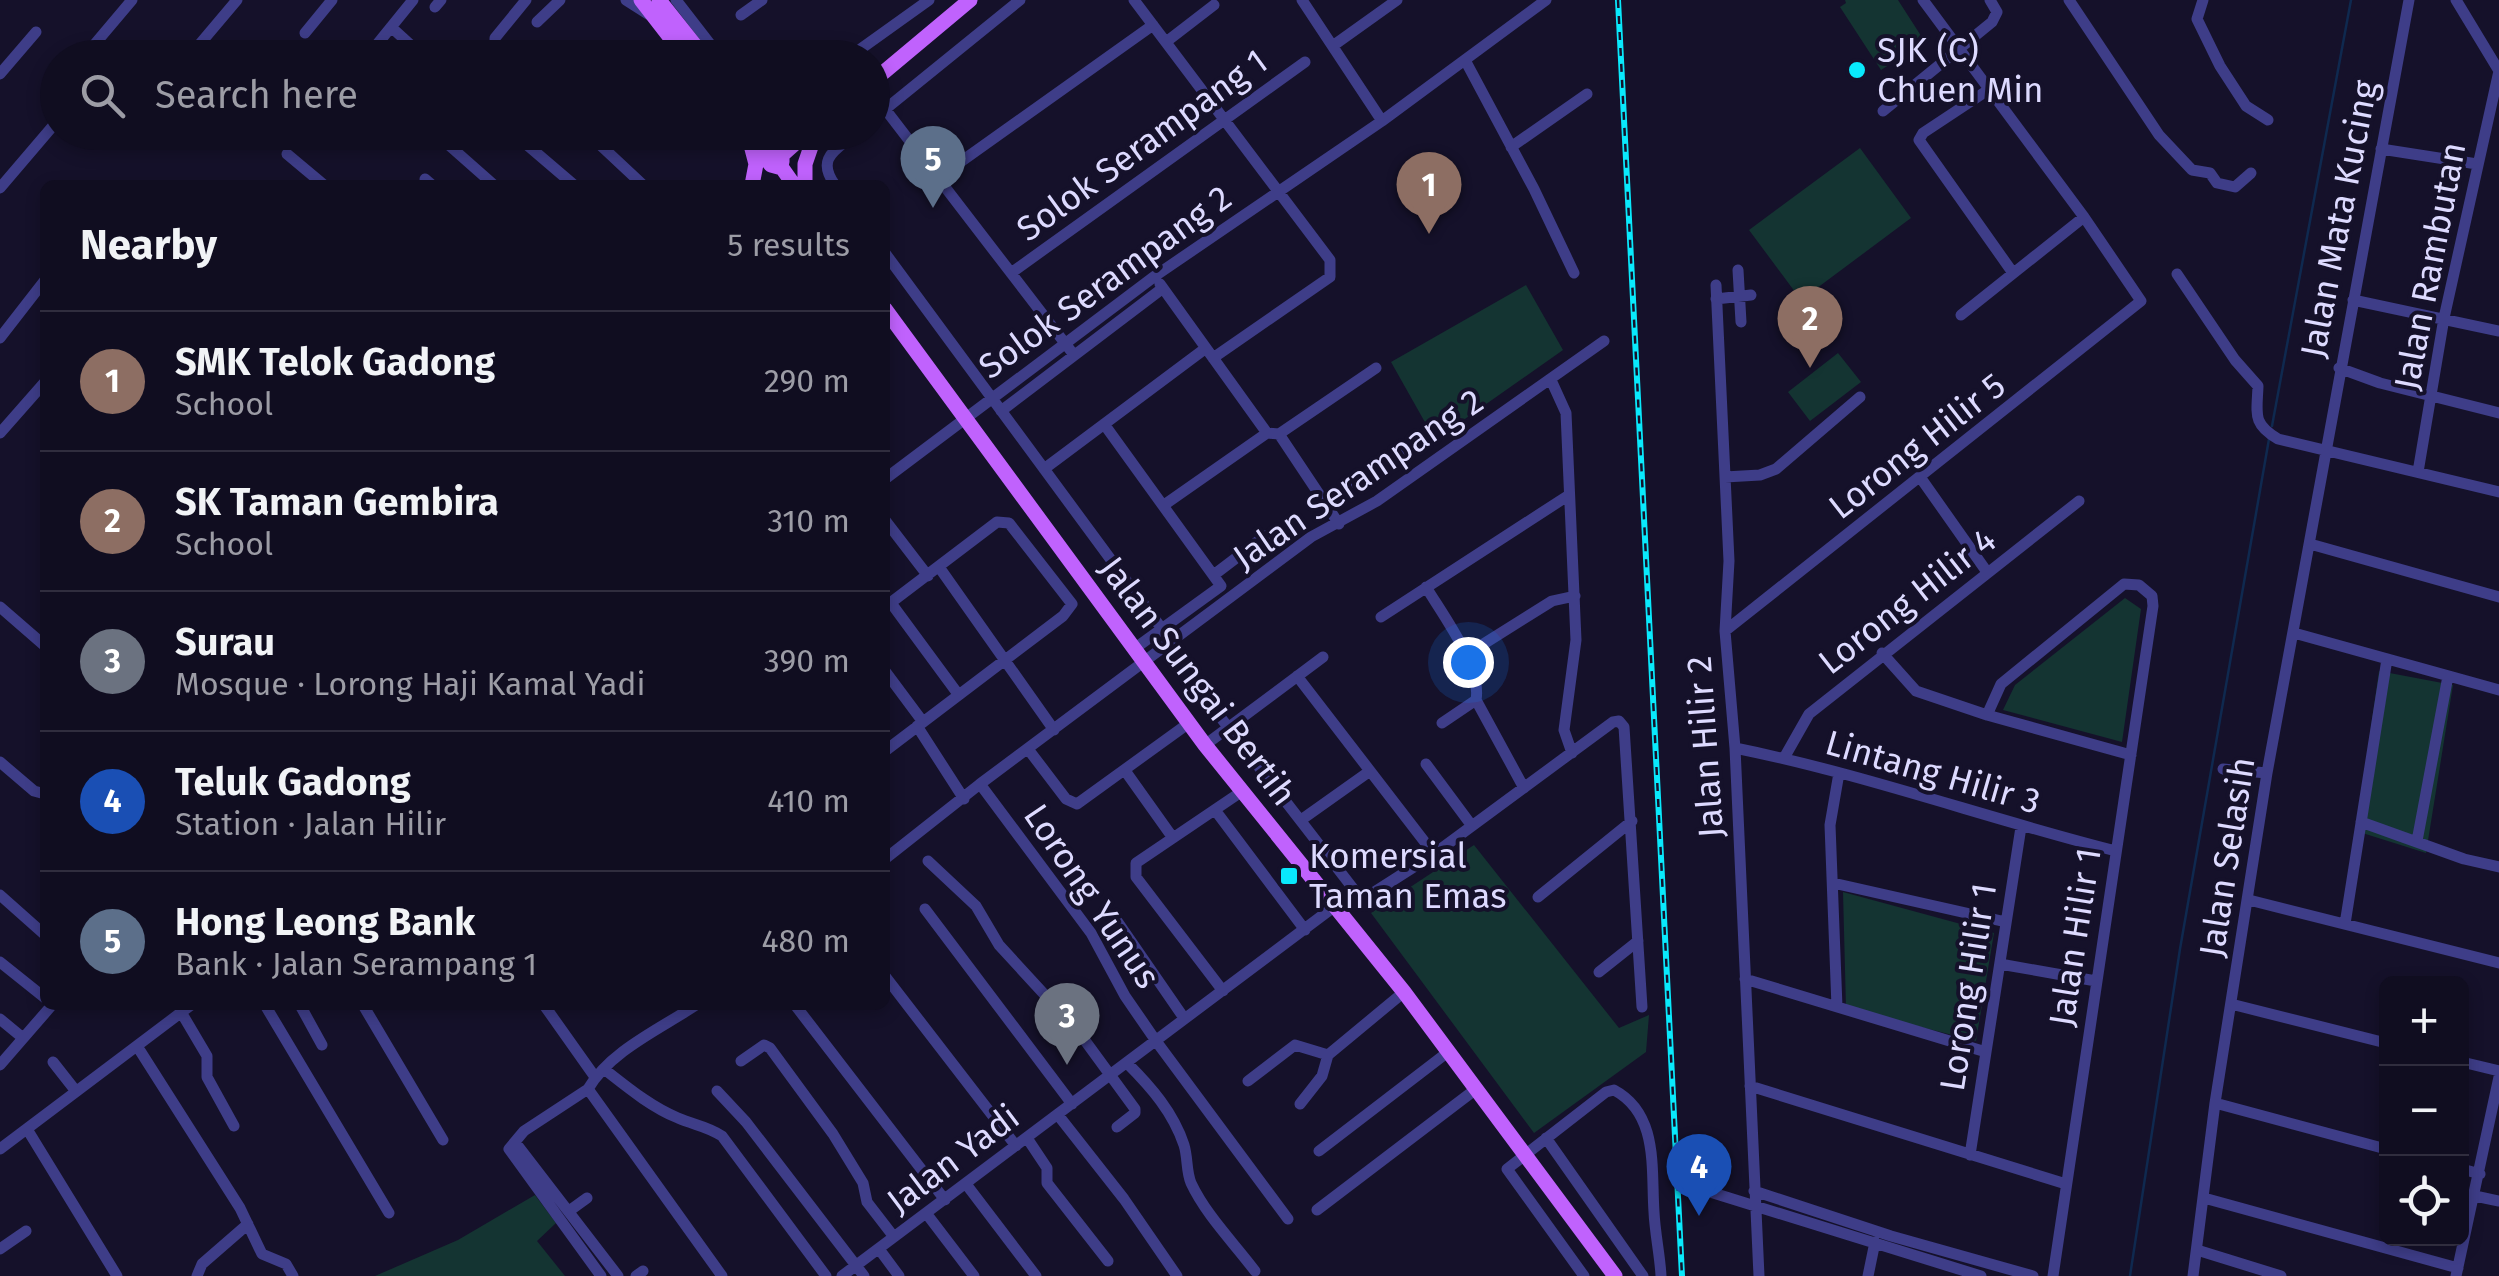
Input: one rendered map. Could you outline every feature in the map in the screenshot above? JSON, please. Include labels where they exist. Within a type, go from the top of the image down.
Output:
[{"type":"main road","points":[[642,0],[672,40]]},
{"type":"main road","points":[[659,0],[691,40]]},
{"type":"main road","points":[[890,67],[970,0]]},
{"type":"main road","points":[[751,150],[756,164],[753,180]]},
{"type":"main road","points":[[764,150],[790,180]]},
{"type":"main road","points":[[772,150],[778,163]]},
{"type":"main road","points":[[778,163],[791,150]]},
{"type":"main road","points":[[805,180],[810,150]]},
{"type":"main road","name":"Jalan Sungai Bertih","points":[[890,316],[1205,745],[1404,992],[1615,1276]]},
{"type":"street","points":[[98,40],[132,0]]},
{"type":"street","points":[[203,40],[237,0]]},
{"type":"street","points":[[305,33],[332,0]]},
{"type":"street","points":[[381,40],[412,0]]},
{"type":"street","points":[[495,40],[526,0]]},
{"type":"street","points":[[537,22],[560,0]]},
{"type":"street","points":[[626,0],[656,19]]},
{"type":"street","points":[[676,0],[707,40]]},
{"type":"street","points":[[741,15],[762,0]]},
{"type":"street","points":[[890,106],[1020,0]]},
{"type":"street","points":[[1044,469],[1104,424],[1330,277],[1330,260],[1134,0]]},
{"type":"street","points":[[1302,0],[1382,121]]},
{"type":"street","points":[[1334,46],[1397,0]]},
{"type":"street","points":[[1517,0],[1527,13]]},
{"type":"street","name":"Solok Serampang 2","points":[[890,476],[1155,276],[1382,121],[1546,0]]},
{"type":"street","points":[[1923,0],[2084,218],[1962,315]]},
{"type":"street","points":[[1883,111],[1996,17],[1990,0]]},
{"type":"street","points":[[2070,0],[2159,134],[2181,160],[2192,170],[2210,174],[2218,183],[2234,187],[2251,173]]},
{"type":"street","points":[[2203,0],[2197,19],[2215,57],[2246,106],[2268,120]]},
{"type":"street","name":"Jalan Mata Kucing","points":[[2326,450],[2409,0]]},
{"type":"street","points":[[2456,0],[2499,71]]},
{"type":"street","points":[[873,40],[925,3],[936,28]]},
{"type":"street","points":[[1166,42],[1214,5]]},
{"type":"street","points":[[938,178],[1154,25]]},
{"type":"street","points":[[391,28],[405,40]]},
{"type":"street","points":[[0,74],[36,32]]},
{"type":"street","points":[[1465,60],[1574,273]]},
{"type":"street","name":"Solok Serampang 1","points":[[1011,273],[1304,62]]},
{"type":"street","name":"Jalan Rambutan","points":[[2418,472],[2444,318],[2499,71]]},
{"type":"street","points":[[1988,90],[1923,133],[1919,140],[2013,273]]},
{"type":"street","points":[[1511,147],[1587,94]]},
{"type":"street","points":[[890,116],[1074,355]]},
{"type":"street","points":[[0,188],[40,141]]},
{"type":"street","points":[[2382,148],[2477,164]]},
{"type":"street","points":[[454,150],[488,180]]},
{"type":"street","points":[[533,150],[568,180]]},
{"type":"street","points":[[606,150],[638,180]]},
{"type":"street","points":[[831,180],[826,164],[836,150]]},
{"type":"street","points":[[287,154],[318,180]]},
{"type":"street","points":[[758,180],[778,163]]},
{"type":"street","name":"Lorong Hilir 5","points":[[1725,631],[2141,302],[2084,218]]},
{"type":"street","points":[[890,260],[1162,629]]},
{"type":"street","points":[[1738,270],[1745,296],[1741,322]]},
{"type":"street","points":[[2177,274],[2258,386],[2260,428],[2326,450],[2499,492]]},
{"type":"street","points":[[1155,276],[1340,524]]},
{"type":"street","points":[[0,338],[40,286]]},
{"type":"street","points":[[1001,411],[1163,288]]},
{"type":"street","name":"Jalan Hilir 2","points":[[1745,296],[1716,292],[1730,562],[1725,631],[1735,748],[1759,1276]]},
{"type":"street","points":[[2353,300],[2499,331]]},
{"type":"street","name":"Jalan Serampang 2","points":[[890,855],[1311,538],[1377,502],[1604,342]]},
{"type":"street","points":[[1164,505],[1376,368]]},
{"type":"street","points":[[2339,368],[2380,383],[2499,413]]},
{"type":"street","points":[[1550,380],[1566,413],[1576,640],[1564,730],[1572,753]]},
{"type":"street","points":[[0,433],[40,388]]},
{"type":"street","points":[[1726,477],[1760,475],[1776,469],[1860,396]]},
{"type":"street","points":[[1104,424],[1215,574],[1220,588],[1134,648]]},
{"type":"street","points":[[1325,502],[1425,435]]},
{"type":"street","name":"Jalan Selasih","points":[[2193,1276],[2215,1104],[2267,772],[2326,450]]},
{"type":"street","points":[[1920,477],[1987,572]]},
{"type":"street","points":[[1381,617],[1568,494]]},
{"type":"street","name":"Lorong Hilir 4","points":[[1784,758],[1808,714],[2080,500]]},
{"type":"street","points":[[890,603],[997,522],[1009,523],[1072,604],[1068,611],[890,746]]},
{"type":"street","points":[[890,527],[928,576]]},
{"type":"street","points":[[1215,574],[1265,536]]},
{"type":"street","points":[[2310,544],[2499,597]]},
{"type":"street","points":[[939,567],[1054,730]]},
{"type":"street","name":"Jalan Hilir 1","points":[[1986,715],[2001,684],[2124,584],[2139,586],[2152,596],[2154,606],[2053,1276]]},
{"type":"street","points":[[1426,587],[1466,655],[1478,685],[1476,700],[1524,788]]},
{"type":"street","points":[[1466,655],[1552,601],[1575,596]]},
{"type":"street","points":[[0,607],[40,642]]},
{"type":"street","points":[[890,607],[958,694]]},
{"type":"street","points":[[2294,633],[2499,690]]},
{"type":"street","points":[[1166,647],[1362,900]]},
{"type":"street","points":[[1882,653],[1916,691],[1986,715],[2131,754]]},
{"type":"street","points":[[1205,745],[1323,657]]},
{"type":"street","points":[[2345,924],[2388,659]]},
{"type":"street","points":[[1298,676],[1434,854]]},
{"type":"street","points":[[2417,841],[2448,676]]},
{"type":"street","points":[[890,679],[964,799]]},
{"type":"street","points":[[1442,724],[1476,700]]},
{"type":"street","points":[[1335,906],[1362,900],[1434,854],[1613,722],[1620,721],[1624,727],[1632,822],[1642,1008]]},
{"type":"street","points":[[1028,748],[1066,798],[1077,804],[1189,723]]},
{"type":"street","name":"Lintang Hilir 3","points":[[1735,748],[1784,758],[2116,851]]},
{"type":"street","points":[[0,762],[40,793]]},
{"type":"street","points":[[1426,764],[1472,826]]},
{"type":"street","points":[[2223,768],[2267,772]]},
{"type":"street","points":[[1301,820],[1370,771]]},
{"type":"street","points":[[1126,772],[1173,838]]},
{"type":"street","points":[[1837,1007],[1830,826],[1839,774]]},
{"type":"street","name":"Lorong Yunus","points":[[980,784],[1091,934],[1125,996],[1156,1041],[1288,1219]]},
{"type":"street","points":[[1223,991],[1136,877],[1136,863],[1241,792]]},
{"type":"street","points":[[1215,810],[1305,930]]},
{"type":"street","points":[[1538,897],[1632,822]]},
{"type":"street","points":[[2361,822],[2464,859],[2499,867]]},
{"type":"street","name":"Lorong Hilir 1","points":[[1970,1155],[2021,827]]},
{"type":"street","points":[[928,861],[976,906],[999,945],[1078,1032],[1136,1111],[1117,1127]]},
{"type":"street","points":[[1833,883],[2006,922]]},
{"type":"street","points":[[0,895],[40,930]]},
{"type":"street","points":[[2249,900],[2499,963]]},
{"type":"street","name":"Jalan Yadi","points":[[842,1276],[861,1270],[894,1237],[1335,906]]},
{"type":"street","points":[[925,909],[1072,1104]]},
{"type":"street","points":[[1115,918],[1184,1018]]},
{"type":"street","points":[[1599,972],[1638,942]]},
{"type":"street","points":[[0,962],[40,994]]},
{"type":"street","points":[[2000,964],[2096,981]]},
{"type":"street","points":[[1745,979],[1986,1052]]},
{"type":"street","points":[[890,982],[1021,1142],[1047,1168],[1047,1184],[1108,1261]]},
{"type":"street","points":[[1300,1104],[1322,1076],[1328,1054],[1404,992]]},
{"type":"street","points":[[2231,1004],[2379,1041]]},
{"type":"street","points":[[0,1065],[48,1010]]},
{"type":"street","points":[[0,1148],[185,1010]]},
{"type":"street","points":[[186,1010],[207,1056],[207,1077],[234,1126]]},
{"type":"street","points":[[269,1010],[389,1213]]},
{"type":"street","points":[[303,1010],[322,1045]]},
{"type":"street","points":[[365,1010],[442,1140]]},
{"type":"street","points":[[548,1010],[600,1073],[678,1118],[706,1125],[722,1136],[826,1276]]},
{"type":"street","points":[[600,1276],[510,1154],[512,1144],[524,1130],[588,1089],[600,1073],[689,1010]]},
{"type":"street","points":[[799,1010],[944,1200]]},
{"type":"street","points":[[0,1019],[23,1038]]},
{"type":"street","points":[[741,1061],[764,1045],[770,1048],[834,1134],[863,1182],[867,1202],[894,1237]]},
{"type":"street","points":[[1248,1081],[1295,1045],[1328,1054]]},
{"type":"street","points":[[137,1046],[248,1224],[262,1254],[286,1264],[292,1276]]},
{"type":"street","points":[[1319,1151],[1448,1052]]},
{"type":"street","points":[[52,1062],[75,1090]]},
{"type":"street","points":[[1127,1063],[1166,1109],[1181,1136],[1189,1178],[1255,1271]]},
{"type":"street","points":[[2204,1198],[2457,1272],[2499,1074],[2469,1064]]},
{"type":"street","points":[[1750,1086],[2066,1184]]},
{"type":"street","points":[[588,1089],[722,1276]]},
{"type":"street","points":[[1316,1210],[1476,1089]]},
{"type":"street","points":[[1584,1276],[1506,1169],[1606,1092],[1614,1090],[1636,1110],[1651,1144],[1661,1276]]},
{"type":"street","points":[[717,1092],[746,1122],[861,1270]]},
{"type":"street","points":[[2215,1104],[2379,1147]]},
{"type":"street","points":[[1058,1114],[1177,1276]]},
{"type":"street","points":[[27,1128],[117,1276]]},
{"type":"street","points":[[1546,1138],[1643,1276]]},
{"type":"street","points":[[512,1144],[569,1210],[618,1276]]},
{"type":"street","points":[[2469,1171],[2480,1174]]},
{"type":"street","points":[[966,1184],[1036,1276]]},
{"type":"street","points":[[1754,1190],[1892,1236],[2032,1276]]},
{"type":"street","points":[[1710,1192],[1981,1276]]},
{"type":"street","points":[[2475,1196],[2499,1201]]},
{"type":"street","points":[[569,1210],[586,1198]]},
{"type":"street","points":[[926,1213],[974,1276]]},
{"type":"street","points":[[197,1276],[202,1264],[248,1224]]},
{"type":"street","points":[[0,1249],[26,1231]]},
{"type":"street","points":[[1868,1276],[1875,1242]]},
{"type":"street","points":[[879,1249],[900,1276]]},
{"type":"street","points":[[2197,1250],[2281,1276]]},
{"type":"green space","points":[[1845,0],[1898,0],[1925,42],[1881,70],[1840,7]]},
{"type":"green space","points":[[1860,148],[1911,218],[1801,300],[1749,230]]},
{"type":"green space","points":[[1526,285],[1563,350],[1435,440],[1391,362]]},
{"type":"green space","points":[[1838,353],[1861,382],[1810,421],[1788,392]]},
{"type":"green space","points":[[2125,598],[2141,609],[2122,742],[2003,710],[2015,685]]},
{"type":"green space","points":[[2379,671],[2453,685],[2426,853],[2356,831]]},
{"type":"green space","points":[[1474,845],[1619,1028],[1649,1015],[1646,1052],[1534,1133],[1371,913]]},
{"type":"green space","points":[[1843,892],[1994,933],[1976,1041],[1846,1008]]},
{"type":"green space","points":[[535,1195],[556,1223],[537,1241],[565,1276],[375,1276],[458,1240]]},
{"type":"waterway","points":[[2272,426],[2351,0]]},
{"type":"waterway","points":[[2130,1276],[2180,949],[2269,439]]},
{"type":"railway","points":[[1618,0],[1682,1276]]},
{"type":"place","name":"SJK (C) Chuen Min","points":[[1857,70]]},
{"type":"place","name":"Hong Leong Bank","points":[[933,208]]},
{"type":"place","name":"SMK Telok Gadong","points":[[1429,234]]},
{"type":"place","name":"SK Taman Gembira","points":[[1810,368]]},
{"type":"place","name":"Komersial Taman Emas","points":[[1289,876]]},
{"type":"place","name":"Surau","points":[[1067,1065]]},
{"type":"place","name":"Teluk Gadong","points":[[1699,1216]]}]
